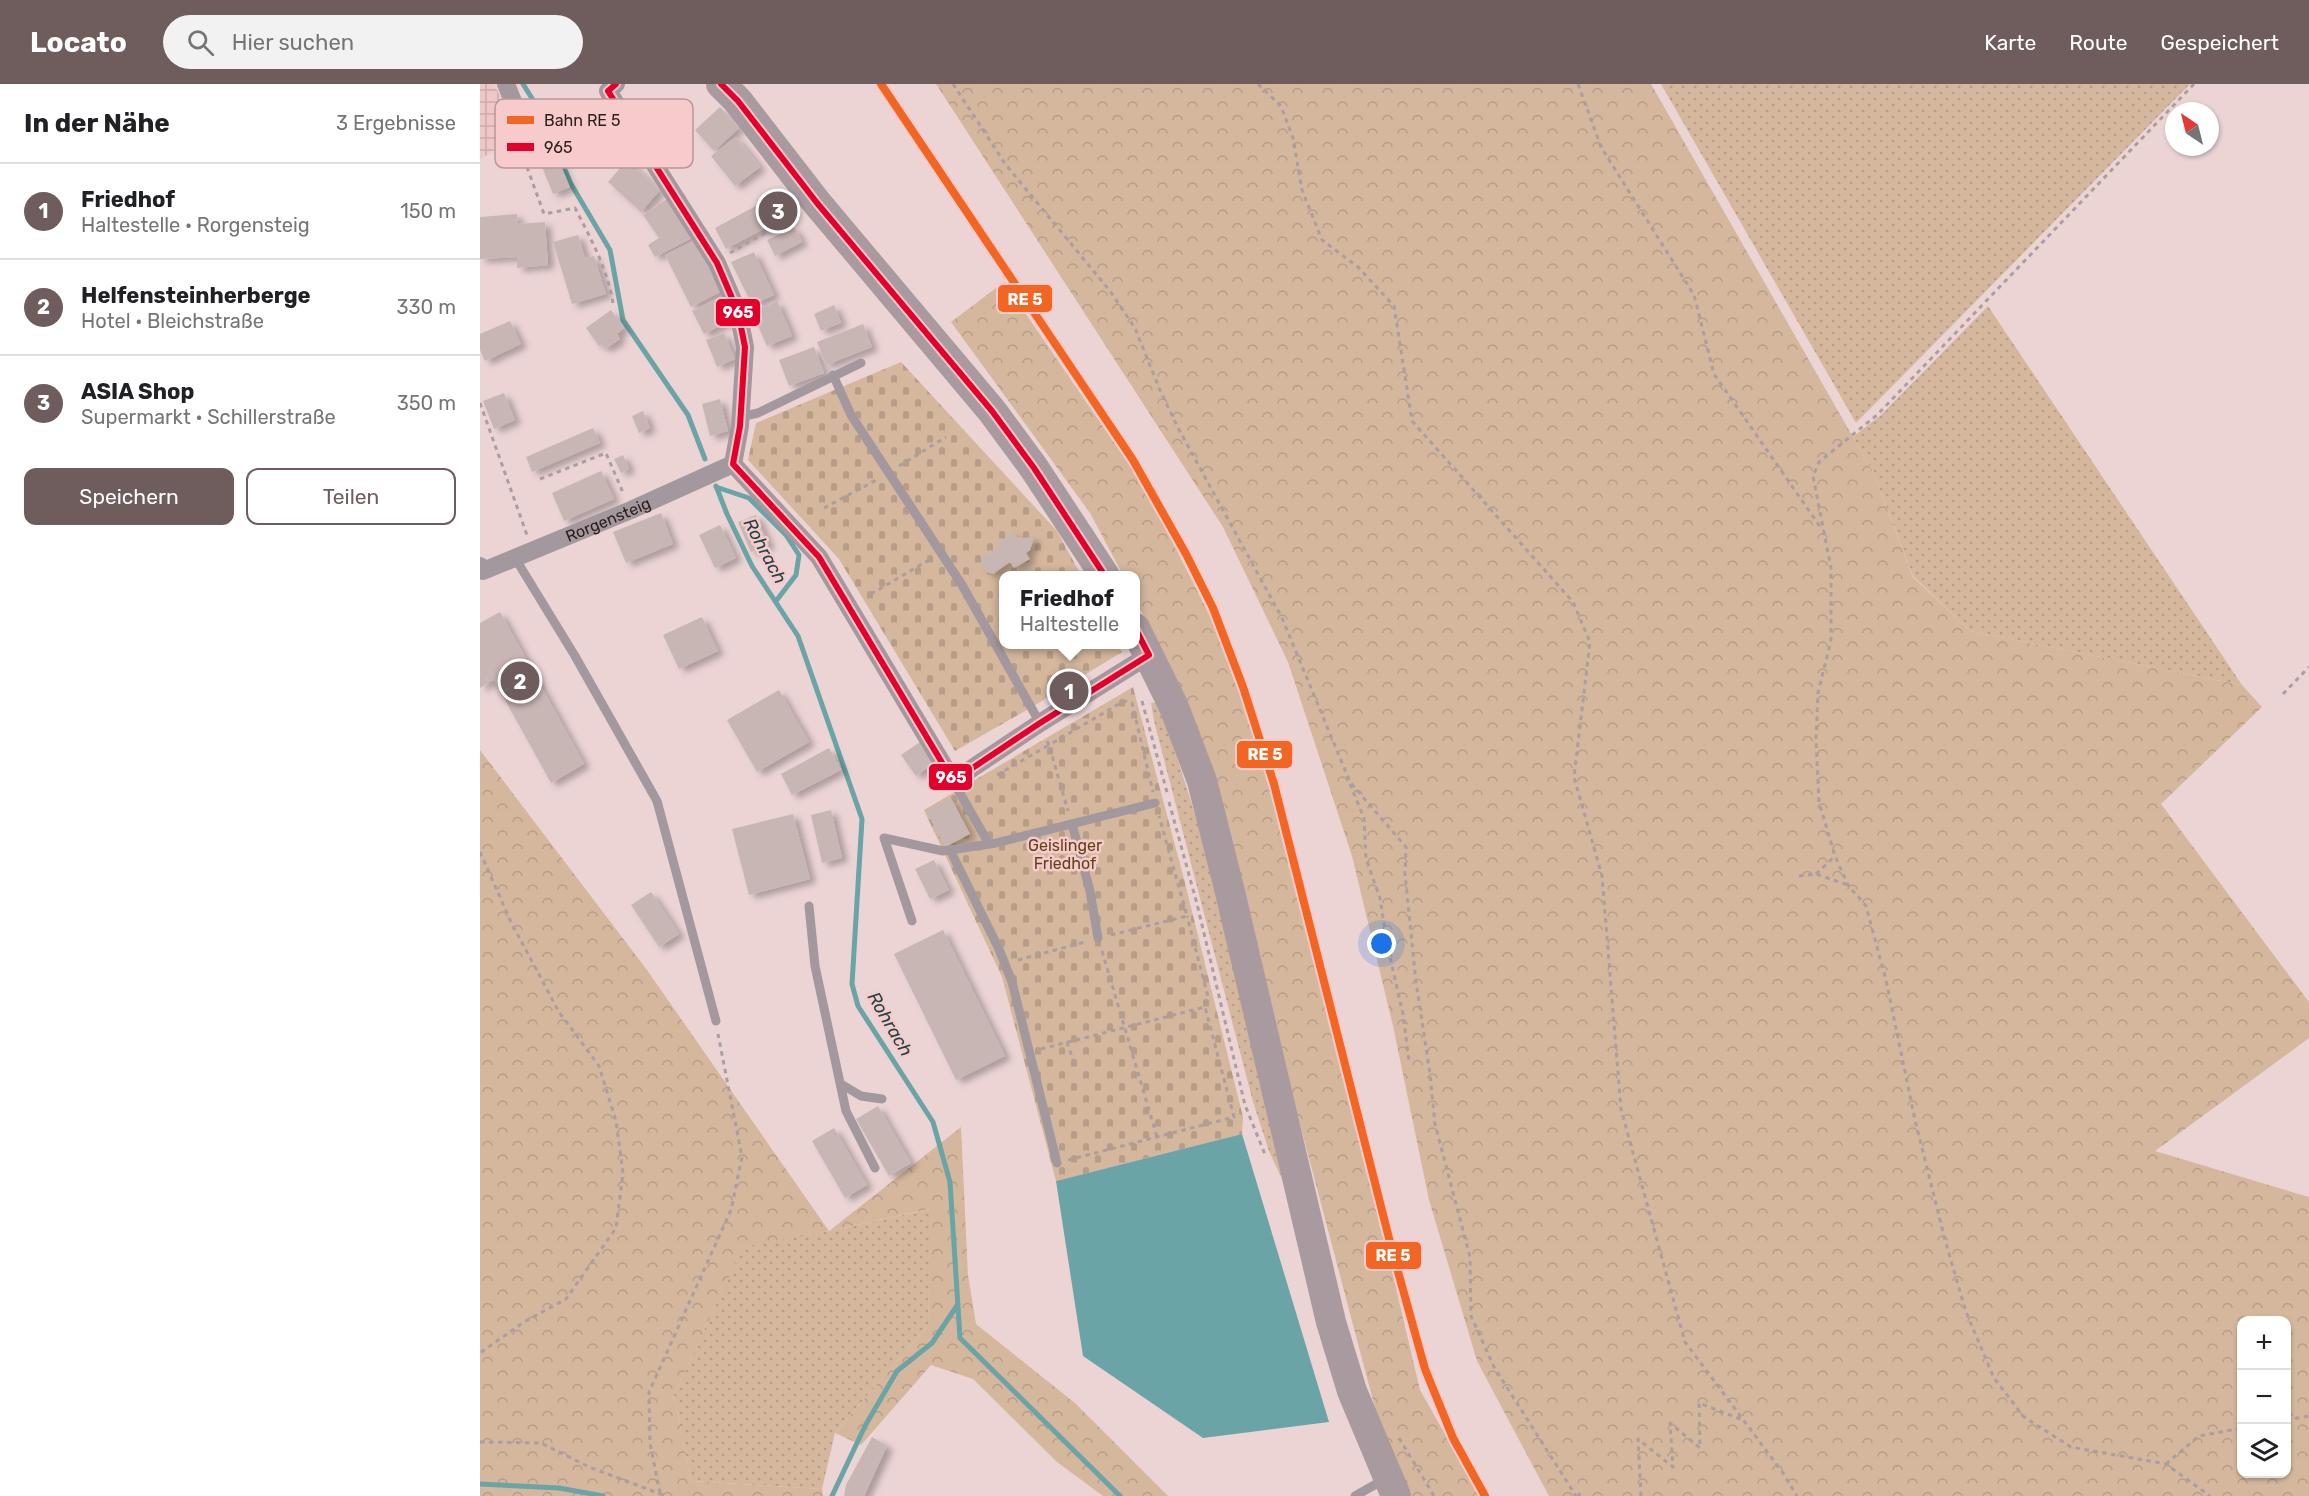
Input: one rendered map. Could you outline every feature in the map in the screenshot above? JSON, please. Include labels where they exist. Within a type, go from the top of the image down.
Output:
[{"type":"main road","points":[[721,84],[738,100],[817,203],[992,411],[1040,477],[1102,571]]},
{"type":"main road","points":[[1140,649],[1142,660],[1174,707],[1202,782],[1331,1322],[1352,1391],[1391,1487]]},
{"type":"street","points":[[506,84],[511,99]]},
{"type":"street","points":[[613,99],[608,91],[616,84]]},
{"type":"street","points":[[657,168],[716,261],[738,312],[745,347],[740,417],[733,464],[819,557],[958,788],[1040,723],[1142,660]]},
{"type":"street","name":"Rorgensteig","points":[[481,570],[630,510],[733,464]]},
{"type":"lane","points":[[740,417],[758,412],[861,363]]},
{"type":"lane","points":[[833,375],[851,415],[962,585],[1040,723]]},
{"type":"lane","points":[[515,558],[575,656],[657,801],[716,1021]]},
{"type":"lane","points":[[958,788],[989,844]]},
{"type":"lane","points":[[912,921],[885,838],[943,851],[989,844],[1155,803]]},
{"type":"lane","points":[[1072,824],[1090,891],[1098,938]]},
{"type":"lane","points":[[950,850],[1012,982],[1057,1163]]},
{"type":"lane","points":[[809,906],[815,966],[846,1111],[874,1168]]},
{"type":"lane","points":[[841,1084],[861,1096],[882,1099]]},
{"type":"lane","points":[[1355,1496],[1391,1487]]},
{"type":"path","points":[[953,84],[1006,165],[1110,291],[1135,328],[1177,426],[1282,618],[1364,818],[1366,859],[1380,898],[1387,944],[1403,1014],[1409,1061]]},
{"type":"path","points":[[1258,84],[1281,106],[1293,138],[1302,189],[1322,240],[1358,267],[1394,306],[1412,421],[1573,602],[1590,642],[1574,777],[1602,876],[1621,1108],[1685,1342],[1783,1473],[1797,1496]]},
{"type":"path","points":[[1578,84],[1601,147],[1694,295],[1714,374],[1822,530]]},
{"type":"path","points":[[2193,84],[1877,416],[1819,462],[1813,476],[1831,568],[1831,640],[1818,693],[1816,739],[1820,802],[1834,856],[1848,885],[1866,906],[1886,980],[1915,1120],[1945,1240],[1966,1312],[1994,1378],[2024,1417],[2071,1447],[2166,1464],[2210,1496]]},
{"type":"path","points":[[532,168],[544,214],[575,208],[596,247],[609,282],[613,303]]},
{"type":"path","points":[[716,261],[817,203]]},
{"type":"path","points":[[480,403],[533,550]]},
{"type":"path","points":[[540,479],[606,453],[630,510]]},
{"type":"path","points":[[871,594],[941,553]]},
{"type":"path","points":[[1142,660],[1245,1105],[1269,1164]]},
{"type":"path","points":[[2283,694],[2309,667]]},
{"type":"path","points":[[958,788],[1049,746],[1124,701],[1132,703],[1155,803],[1208,996],[1205,1007],[1234,1117],[1057,1163]]},
{"type":"path","points":[[1040,723],[1072,824]]},
{"type":"path","points":[[1350,782],[1406,847],[1405,874],[1415,971],[1431,1074],[1435,1124],[1470,1257],[1472,1316],[1494,1367],[1578,1496]]},
{"type":"path","points":[[480,852],[511,922],[559,1012],[599,1066],[616,1121],[623,1173],[616,1228],[566,1299],[524,1322],[480,1353]]},
{"type":"path","points":[[1816,874],[1834,856]]},
{"type":"path","points":[[1799,876],[1816,874],[1848,885]]},
{"type":"path","points":[[1005,963],[1187,916]]},
{"type":"path","points":[[1098,938],[1157,1137]]},
{"type":"path","points":[[1029,1052],[1205,1007]]},
{"type":"path","points":[[660,1493],[650,1443],[649,1392],[731,1210],[742,1157],[716,1021]]},
{"type":"path","points":[[1067,1042],[1074,1063]]},
{"type":"path","points":[[1641,1496],[1638,1440],[1673,1467],[1670,1423],[1700,1448],[1699,1403],[1744,1420]]},
{"type":"path","points":[[2291,1419],[2309,1416]]},
{"type":"path","points":[[2166,1464],[2199,1436],[2237,1429]]},
{"type":"path","points":[[480,1442],[541,1443],[589,1467],[666,1496]]},
{"type":"shaded area","points":[[480,84],[494,84],[502,99],[495,99],[495,150],[480,159]]},
{"type":"green space","points":[[936,84],[1651,84],[1873,472],[1913,577],[1970,631],[2242,685],[2262,707],[2161,804],[2309,1002],[2309,1038],[2155,1151],[2309,1197],[2309,1496],[1549,1496],[1477,1361],[1429,1200],[1393,1026],[1352,856],[1288,662],[1223,527]]},
{"type":"green space","points":[[1661,84],[2190,84],[2172,102],[2165,102],[2165,109],[1856,423]]},
{"type":"green space","points":[[1004,282],[1145,488],[1246,687],[1299,876],[1420,1390],[1480,1496],[1404,1496],[1394,1480],[1189,704],[1140,609],[1140,571],[1121,571],[1090,513],[951,322]]},
{"type":"green space","points":[[1988,306],[2242,685],[1970,631],[1913,576],[1873,472],[1853,437],[1881,415]]},
{"type":"green space","points":[[901,362],[1057,531],[1079,571],[999,571],[999,649],[1120,649],[1122,652],[955,751],[839,559],[748,460],[756,423]]},
{"type":"green space","name":"Geislinger Friedhof","points":[[1133,687],[1184,879],[1243,1117],[1242,1134],[1056,1181],[1002,977],[924,810]]},
{"type":"green space","points":[[1157,702],[1178,760],[1213,878],[1282,1179],[1269,1151],[1253,1102],[1154,721],[1151,703]]},
{"type":"green space","points":[[480,750],[647,970],[829,1231],[743,1247],[674,1395],[691,1481],[822,1489],[823,1496],[480,1496]]},
{"type":"green space","points":[[961,1127],[968,1275],[976,1324],[1075,1403],[1168,1496],[1103,1496],[1057,1462],[973,1379],[931,1365],[861,1445],[835,1433],[928,1325],[930,1209],[829,1231]]},
{"type":"green space","points":[[931,1209],[928,1325],[835,1433],[822,1489],[691,1481],[674,1395],[743,1246],[829,1231]]},
{"type":"water","points":[[1242,1134],[1329,1422],[1203,1438],[1083,1356],[1056,1181]]},
{"type":"building","points":[[720,107],[739,128],[714,151],[695,130]]},
{"type":"building","points":[[736,137],[760,167],[735,186],[711,156]]},
{"type":"building","points":[[542,168],[562,168],[570,187],[553,194]]},
{"type":"building","points":[[620,168],[636,168],[660,190],[641,212],[608,182]]},
{"type":"building","points":[[780,193],[791,214],[726,249],[715,228]]},
{"type":"building","points":[[667,199],[692,238],[655,257],[648,245],[659,238],[643,215]]},
{"type":"building","points":[[517,214],[518,224],[545,222],[548,265],[517,268],[517,257],[480,259],[480,217]]},
{"type":"building","points":[[794,227],[802,242],[775,256],[767,240]]},
{"type":"building","points":[[578,235],[585,258],[594,256],[606,294],[572,304],[553,242]]},
{"type":"building","points":[[697,239],[722,291],[691,307],[665,255]]},
{"type":"building","points":[[754,252],[774,295],[752,305],[731,262]]},
{"type":"building","points":[[719,298],[731,320],[704,334],[692,311]]},
{"type":"building","points":[[777,301],[792,336],[767,346],[752,312]]},
{"type":"building","points":[[834,305],[841,323],[821,331],[814,314]]},
{"type":"building","points":[[611,310],[624,328],[617,334],[620,339],[605,349],[602,344],[599,346],[586,328]]},
{"type":"building","points":[[510,321],[521,344],[485,361],[480,350],[480,334]]},
{"type":"building","points":[[863,324],[872,347],[826,365],[817,342]]},
{"type":"building","points":[[724,333],[735,359],[717,367],[706,340]]},
{"type":"building","points":[[814,347],[824,373],[789,386],[779,360]]},
{"type":"building","points":[[504,393],[515,420],[494,429],[483,401]]},
{"type":"building","points":[[720,399],[728,431],[710,436],[702,404]]},
{"type":"building","points":[[643,411],[650,428],[639,433],[632,416]]},
{"type":"building","points":[[593,428],[600,443],[532,472],[526,457]]},
{"type":"building","points":[[623,455],[629,469],[621,473],[614,459]]},
{"type":"building","points":[[601,471],[614,499],[564,521],[552,493]]},
{"type":"building","points":[[661,513],[673,544],[626,563],[613,532]]},
{"type":"building","points":[[756,515],[769,545],[751,552],[738,522]]},
{"type":"building","points":[[720,525],[736,558],[715,568],[699,535]]},
{"type":"building","points":[[1013,532],[1017,538],[1034,538],[1030,550],[1026,553],[1030,559],[1014,568],[1010,562],[993,574],[988,573],[981,564],[981,558],[1000,547],[998,543]]},
{"type":"building","points":[[500,612],[584,764],[551,783],[494,680],[490,682],[485,675],[489,683],[480,688],[480,623]]},
{"type":"building","points":[[702,617],[718,651],[679,669],[663,635]]},
{"type":"building","points":[[779,690],[809,742],[757,772],[727,720]]},
{"type":"building","points":[[923,740],[938,760],[916,776],[901,755]]},
{"type":"building","points":[[829,748],[841,770],[792,795],[781,774]]},
{"type":"building","points":[[951,798],[970,834],[945,847],[926,811]]},
{"type":"building","points":[[831,810],[842,858],[822,863],[811,815]]},
{"type":"building","points":[[793,814],[810,879],[749,895],[732,829]]},
{"type":"building","points":[[934,860],[949,890],[930,899],[915,869]]},
{"type":"building","points":[[651,892],[679,934],[659,947],[631,905]]},
{"type":"building","points":[[943,930],[1005,1056],[956,1080],[894,954]]},
{"type":"building","points":[[878,1106],[911,1163],[889,1176],[856,1119]]},
{"type":"building","points":[[834,1128],[867,1185],[845,1198],[812,1141]]},
{"type":"building","points":[[872,1437],[887,1446],[864,1496],[844,1496],[846,1485]]},
{"type":"waterway","name":"Rohrach","points":[[523,84],[532,99]]},
{"type":"waterway","name":"Rohrach","points":[[564,168],[610,250],[623,320],[688,415],[705,459]]},
{"type":"waterway","name":"Rohrach","points":[[716,486],[752,566],[798,636],[862,819],[852,984],[858,1006],[933,1122],[950,1182],[960,1338],[1120,1496]]},
{"type":"waterway","points":[[716,487],[749,498],[786,535],[799,555],[796,575],[776,601]]},
{"type":"waterway","points":[[832,1496],[865,1426],[897,1371],[932,1343],[958,1304]]},
{"type":"waterway","points":[[480,1484],[559,1488],[603,1496]]},
{"type":"transit line","name":"965","points":[[613,99],[608,91],[616,84]]},
{"type":"transit line","name":"965","points":[[721,84],[738,101],[817,203],[992,411],[1034,468],[1102,571]]},
{"type":"transit line","points":[[881,84],[1133,460],[1186,554],[1213,608],[1243,687],[1274,784],[1392,1250],[1425,1369],[1453,1438],[1485,1496]]},
{"type":"transit line","name":"965","points":[[657,168],[717,263],[738,312],[745,347],[740,426],[733,464],[819,557],[953,781],[1149,655],[1140,638]]},
{"type":"place","name":"ASIA Shop","points":[[778,211]]},
{"type":"place","name":"Helfensteinherberge","points":[[520,681]]},
{"type":"place","name":"Friedhof","points":[[1069,691]]}]
